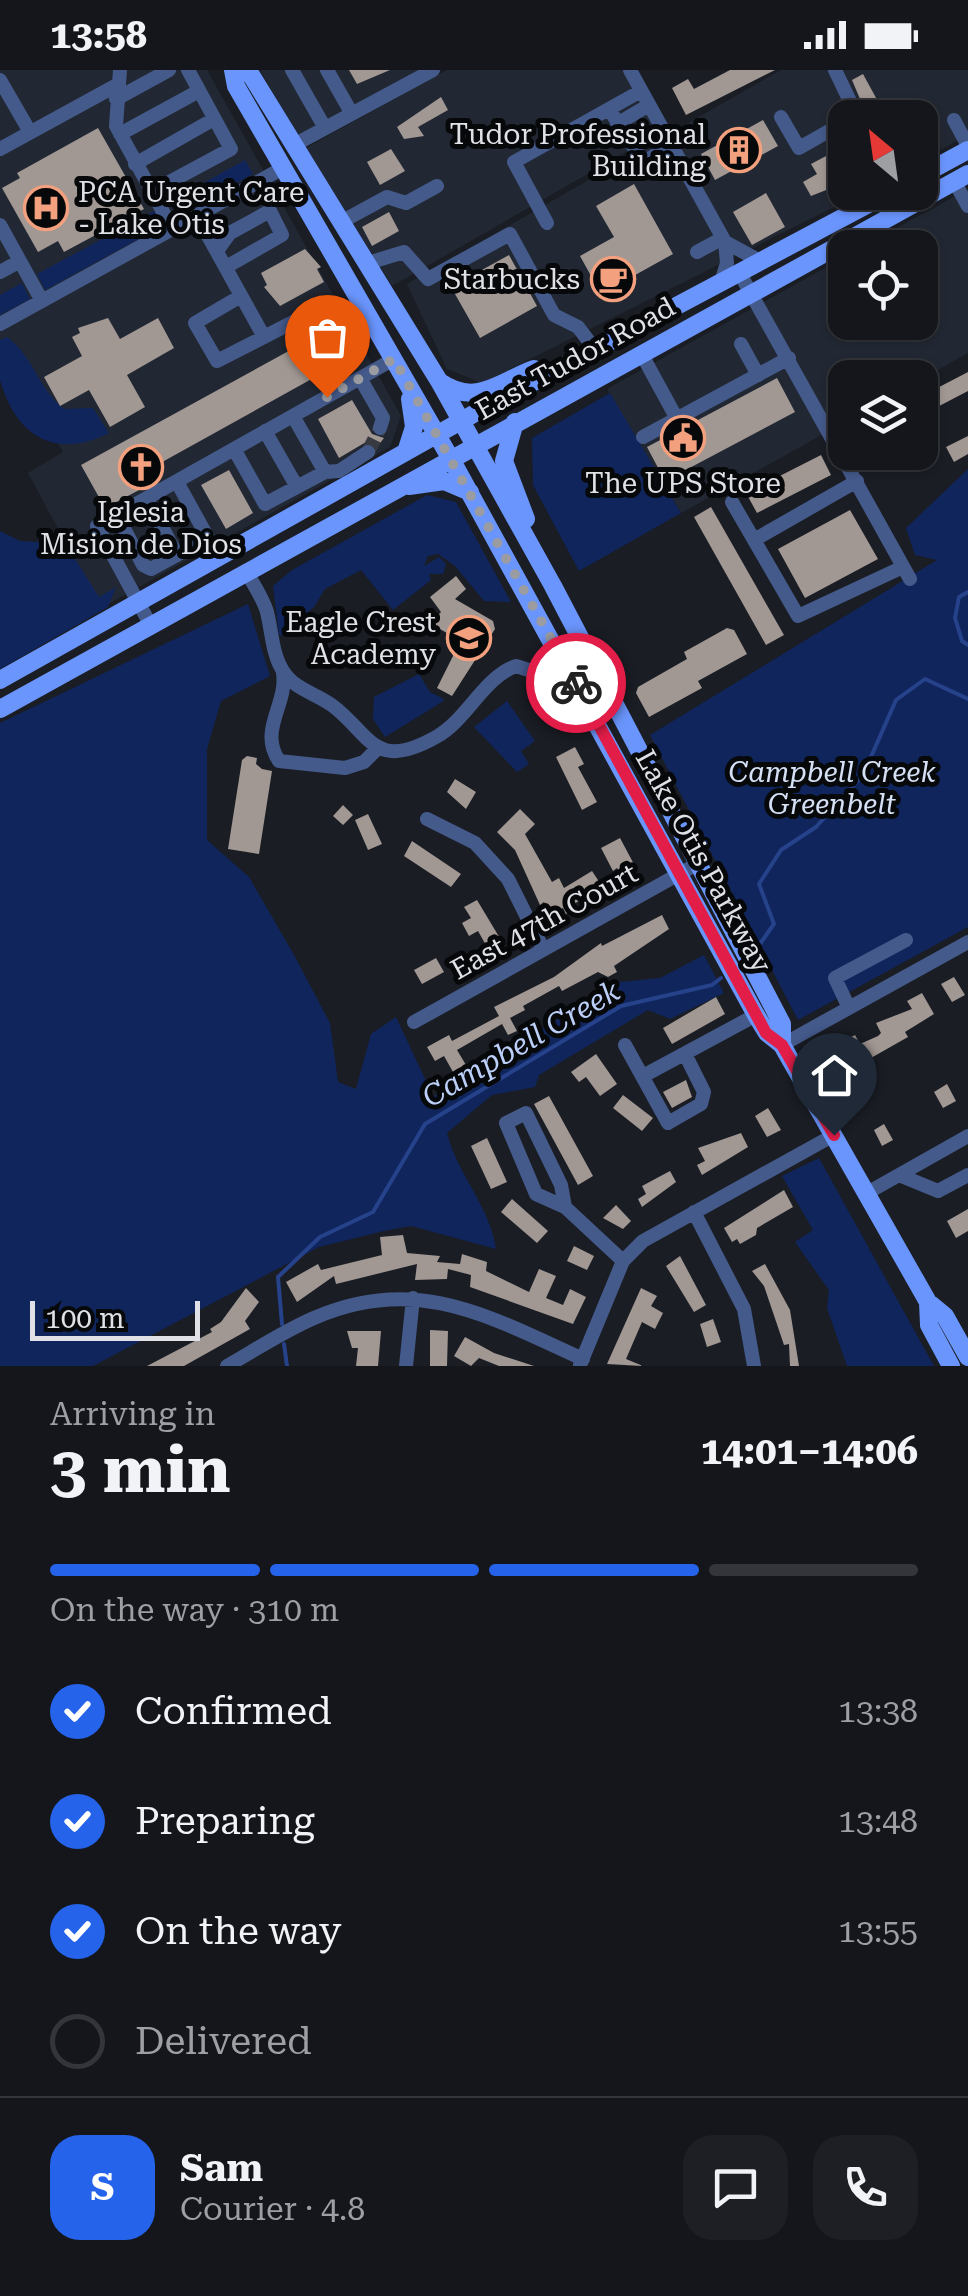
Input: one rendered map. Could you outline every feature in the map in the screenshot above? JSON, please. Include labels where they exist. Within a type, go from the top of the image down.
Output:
[{"type":"main road","name":"Lake Otis Parkway","points":[[248,70],[439,382],[532,549],[759,978],[782,1024],[782,1045]]},
{"type":"main road","name":"Lake Otis Parkway","points":[[235,78],[470,493],[766,1033],[782,1045],[928,1302],[945,1316],[968,1357]]},
{"type":"main road","points":[[235,78],[274,133],[294,145]]},
{"type":"main road","points":[[938,166],[968,148]]},
{"type":"main road","points":[[283,168],[299,173],[317,200],[338,217]]},
{"type":"main road","name":"East Tudor Road","points":[[0,709],[961,178]]},
{"type":"main road","name":"East Tudor Road","points":[[0,680],[437,434],[854,210]]},
{"type":"main road","points":[[439,382],[461,394],[476,395],[532,370],[574,359]]},
{"type":"main road","points":[[406,380],[414,427],[406,452]]},
{"type":"main road","points":[[515,422],[504,461],[532,549]]},
{"type":"main road","points":[[392,490],[444,481],[470,493]]},
{"type":"main road","name":"Lake Otis Parkway","points":[[928,1302],[929,1325],[951,1366]]},
{"type":"street","points":[[0,149],[118,84],[170,70]]},
{"type":"street","points":[[151,192],[231,149],[188,70]]},
{"type":"street","points":[[292,70],[325,128]]},
{"type":"street","points":[[327,70],[352,114]]},
{"type":"street","points":[[294,145],[415,74],[432,70]]},
{"type":"street","points":[[630,70],[724,240],[727,264],[720,282]]},
{"type":"street","points":[[838,73],[850,100]]},
{"type":"street","points":[[0,80],[30,132]]},
{"type":"street","points":[[118,84],[120,134],[173,230]]},
{"type":"street","points":[[120,134],[199,91]]},
{"type":"street","points":[[548,223],[514,162],[642,91]]},
{"type":"street","points":[[617,124],[650,106]]},
{"type":"street","points":[[609,109],[643,162],[672,146]]},
{"type":"street","points":[[780,117],[798,148],[828,131]]},
{"type":"street","points":[[136,164],[214,118]]},
{"type":"street","points":[[954,120],[968,148]]},
{"type":"street","points":[[0,324],[283,168]]},
{"type":"street","points":[[961,178],[968,206]]},
{"type":"street","points":[[338,217],[387,198],[406,203],[437,186]]},
{"type":"street","points":[[217,251],[230,234],[270,211],[282,235],[226,266]]},
{"type":"street","points":[[196,216],[264,337]]},
{"type":"street","points":[[0,226],[42,302]]},
{"type":"street","points":[[368,263],[404,252],[428,279],[510,234],[554,316],[578,327],[594,348]]},
{"type":"street","points":[[696,252],[724,240]]},
{"type":"street","points":[[724,240],[760,261]]},
{"type":"street","points":[[0,272],[20,262]]},
{"type":"street","points":[[732,502],[798,616],[907,573],[770,322],[738,272]]},
{"type":"street","points":[[770,322],[768,302],[776,280]]},
{"type":"street","points":[[241,296],[195,323],[217,362],[324,306]]},
{"type":"street","points":[[578,327],[593,319]]},
{"type":"street","points":[[742,344],[758,375]]},
{"type":"street","points":[[641,353],[677,418]]},
{"type":"street","points":[[643,437],[790,358]]},
{"type":"street","points":[[150,624],[98,526],[394,359]]},
{"type":"street","points":[[360,378],[383,418],[380,428]]},
{"type":"street","points":[[293,416],[324,472]]},
{"type":"street","points":[[266,431],[296,488]]},
{"type":"street","points":[[234,449],[265,504],[324,472],[339,471],[368,452]]},
{"type":"street","points":[[754,540],[857,481]]},
{"type":"street","points":[[117,516],[143,565],[151,569],[208,538],[176,482]]},
{"type":"street","points":[[147,499],[178,555]]},
{"type":"street","points":[[246,571],[266,609],[283,671],[285,688],[270,737],[278,761],[345,768],[364,762],[377,749],[405,748],[438,736],[500,674],[516,666],[538,673],[555,715],[572,714],[604,690]]},
{"type":"street","points":[[118,611],[126,580]]},
{"type":"street","points":[[283,671],[296,687],[323,692],[377,749]]},
{"type":"street","points":[[428,819],[476,843],[497,867],[543,949]]},
{"type":"street","name":"East 47th Court","points":[[414,1022],[697,864]]},
{"type":"street","points":[[850,1008],[835,978],[906,940]]},
{"type":"street","points":[[782,1045],[968,942]]},
{"type":"street","points":[[642,1076],[756,1015]]},
{"type":"street","points":[[626,1045],[668,1123],[701,1104],[704,1092],[685,1054]]},
{"type":"street","points":[[565,1207],[560,1186],[526,1114],[506,1122],[536,1194],[565,1207],[623,1261]]},
{"type":"street","points":[[227,1366],[336,1310],[413,1298],[447,1302],[484,1314],[581,1363],[623,1261],[643,1241],[834,1135]]},
{"type":"street","points":[[867,1193],[968,1136]]},
{"type":"street","points":[[898,1175],[938,1191],[968,1175]]},
{"type":"street","points":[[694,1212],[744,1309],[754,1366]]},
{"type":"street","points":[[406,1366],[413,1298]]},
{"type":"shaded area","points":[[0,70],[207,70],[401,416],[390,447],[101,608],[28,473],[63,452],[0,341]]},
{"type":"shaded area","points":[[260,70],[418,70],[298,137]]},
{"type":"shaded area","points":[[447,70],[624,70],[659,133],[392,286],[306,148]]},
{"type":"shaded area","points":[[781,70],[968,70],[968,135],[938,151],[938,100],[828,100],[828,210],[482,383],[447,369],[407,284]]},
{"type":"shaded area","points":[[968,189],[968,353],[938,370],[938,360],[828,360],[828,431],[681,513],[607,389],[828,266],[828,340],[938,340],[938,230],[893,230],[930,210],[938,210],[938,205]]},
{"type":"green space","points":[[245,160],[253,174],[177,216],[169,202]]},
{"type":"green space","points":[[154,211],[162,226],[45,290],[37,274]]},
{"type":"green space","points":[[22,283],[30,299],[0,315],[0,295]]},
{"type":"green space","points":[[7,337],[64,409],[93,408],[109,433],[72,444],[55,443],[28,429],[16,416],[0,380],[0,340]]},
{"type":"green space","points":[[610,393],[681,513],[579,571],[533,485],[532,438]]},
{"type":"green space","name":"Campbell Creek Greenbelt","points":[[968,469],[968,927],[798,1020],[650,735],[937,560],[915,555],[906,528]]},
{"type":"green space","points":[[427,495],[456,502],[511,602],[484,601],[455,566],[438,554],[428,556],[424,566],[439,557],[446,564],[443,574],[429,574],[431,580],[393,610],[361,570],[325,589],[314,607],[291,626],[290,637],[279,635],[273,586],[292,570]]},
{"type":"green space","points":[[0,531],[20,541],[65,543],[99,597],[116,587],[108,607],[0,669]]},
{"type":"green space","points":[[248,604],[270,676],[221,701],[207,749],[207,840],[249,877],[294,955],[330,1023],[338,1082],[356,1089],[371,1034],[396,1017],[433,1096],[484,1080],[525,1058],[542,1029],[558,1019],[592,1010],[592,994],[620,982],[660,978],[704,955],[724,993],[670,1019],[648,1010],[539,1075],[535,1087],[492,1095],[447,1133],[487,1218],[496,1249],[411,1226],[384,1231],[319,1247],[93,1366],[0,1366],[0,723]]},
{"type":"green space","points":[[419,674],[430,692],[444,699],[385,737],[373,719],[374,697]]},
{"type":"green space","points":[[507,701],[535,741],[521,751],[529,764],[517,772],[474,727]]},
{"type":"green space","points":[[819,1158],[934,1366],[847,1366],[827,1308],[829,1290],[795,1242],[813,1230],[782,1176]]},
{"type":"building","points":[[349,70],[390,70],[357,84]]},
{"type":"building","points":[[730,70],[775,70],[686,115],[672,88],[688,79],[694,89]]},
{"type":"building","points":[[863,74],[877,100],[860,100],[852,80]]},
{"type":"building","points":[[441,97],[448,110],[418,127],[424,136],[404,139],[397,127]]},
{"type":"building","name":"Tudor Professional Building","points":[[763,120],[778,146],[715,180],[701,154]]},
{"type":"building","points":[[98,128],[144,209],[64,252],[58,241],[38,252],[2,188],[20,178],[17,173]]},
{"type":"building","points":[[391,149],[405,171],[380,185],[367,162]]},
{"type":"building","points":[[828,155],[828,189],[811,196],[803,182],[817,174],[811,164]]},
{"type":"building","points":[[634,184],[673,254],[601,294],[580,256],[614,237],[596,206]]},
{"type":"building","points":[[766,193],[785,227],[752,245],[733,212]]},
{"type":"building","points":[[389,212],[399,231],[372,246],[362,227]]},
{"type":"building","points":[[305,249],[321,267],[317,269],[324,282],[280,306],[264,287],[267,285],[261,273]]},
{"type":"building","points":[[509,255],[537,306],[480,338],[451,287]]},
{"type":"building","points":[[108,318],[120,339],[158,318],[174,348],[127,375],[145,407],[110,427],[89,390],[60,406],[44,377],[82,356],[72,337],[80,333],[78,328]]},
{"type":"building","points":[[336,325],[353,356],[137,476],[143,488],[105,508],[81,465]]},
{"type":"building","points":[[968,372],[968,391],[938,407],[938,388]]},
{"type":"building","points":[[777,378],[795,412],[665,481],[647,447]]},
{"type":"building","points":[[352,400],[372,434],[384,438],[377,447],[366,442],[339,458],[318,419]]},
{"type":"building","points":[[968,436],[968,454],[954,462],[946,447]]},
{"type":"building","points":[[821,455],[831,475],[757,513],[746,493]]},
{"type":"building","points":[[229,470],[253,513],[226,529],[201,485]]},
{"type":"building","points":[[711,507],[784,635],[766,645],[694,517]]},
{"type":"building","points":[[850,510],[878,559],[805,598],[778,549]]},
{"type":"building","name":"Eagle Crest Academy","points":[[456,576],[466,589],[455,599],[493,621],[495,629],[452,696],[437,688],[453,656],[447,633],[436,627],[435,618],[441,612],[430,597]]},
{"type":"building","points":[[727,628],[734,630],[747,654],[698,681],[702,688],[649,717],[636,693],[638,687],[687,659],[684,652]]},
{"type":"building","points":[[575,747],[584,764],[578,767],[597,802],[582,810],[556,757]]},
{"type":"building","points":[[247,756],[257,758],[256,764],[262,769],[272,771],[259,854],[228,849],[242,760]]},
{"type":"building","points":[[455,779],[476,792],[466,809],[447,792]]},
{"type":"building","points":[[343,805],[353,815],[343,825],[333,816]]},
{"type":"building","points":[[520,809],[535,824],[525,834],[552,882],[559,878],[564,888],[592,871],[602,886],[566,914],[563,908],[551,915],[544,902],[540,905],[515,850],[497,832]]},
{"type":"building","points":[[368,814],[382,844],[368,850],[355,820]]},
{"type":"building","points":[[620,838],[636,868],[622,876],[617,868],[613,871],[601,848]]},
{"type":"building","points":[[412,841],[461,874],[451,887],[404,856]]},
{"type":"building","points":[[477,900],[501,940],[487,947],[478,931],[469,936],[462,923],[471,918],[464,907]]},
{"type":"building","points":[[662,915],[669,929],[614,966],[617,972],[608,977],[598,972],[562,991],[559,986],[523,1006],[525,1010],[510,1018],[517,1031],[508,1035],[502,1024],[457,1050],[466,1065],[453,1072],[444,1056],[435,1061],[427,1047],[449,1035],[452,1041],[499,1016],[494,1007],[554,977],[601,943],[602,946]]},
{"type":"building","points":[[436,958],[444,972],[422,984],[414,970]]},
{"type":"building","points":[[954,977],[965,995],[952,1002],[941,984]]},
{"type":"building","points":[[922,993],[934,1014],[905,1032],[908,1037],[848,1071],[840,1043],[855,1035],[860,1044],[878,1036],[881,1033],[876,1023],[912,1009],[907,1001]]},
{"type":"building","points":[[716,997],[725,1014],[672,1044],[663,1028]]},
{"type":"building","points":[[596,1054],[617,1084],[600,1096],[586,1077],[579,1082],[571,1072]]},
{"type":"building","points":[[686,1080],[692,1097],[672,1108],[663,1092]]},
{"type":"building","points":[[947,1084],[956,1101],[943,1108],[934,1092]]},
{"type":"building","points":[[623,1095],[653,1118],[642,1131],[613,1108]]},
{"type":"building","points":[[549,1096],[593,1176],[578,1185],[534,1104]]},
{"type":"building","points":[[768,1108],[781,1130],[767,1137],[755,1116]]},
{"type":"building","points":[[884,1124],[893,1140],[882,1146],[874,1130]]},
{"type":"building","points":[[741,1133],[748,1147],[702,1175],[697,1165],[705,1161],[698,1148]]},
{"type":"building","points":[[487,1138],[507,1182],[491,1189],[471,1146]]},
{"type":"building","points":[[670,1171],[676,1182],[642,1207],[638,1199],[646,1194],[642,1186]]},
{"type":"building","points":[[784,1190],[793,1207],[757,1228],[756,1235],[740,1244],[737,1239],[732,1242],[724,1228]]},
{"type":"building","points":[[512,1199],[548,1231],[537,1243],[501,1212]]},
{"type":"building","points":[[616,1205],[631,1221],[623,1229],[603,1218]]},
{"type":"building","points":[[968,1209],[968,1231],[956,1238],[947,1221]]},
{"type":"building","points":[[403,1235],[407,1253],[440,1256],[437,1262],[460,1264],[462,1254],[487,1262],[486,1271],[529,1292],[539,1269],[556,1276],[546,1298],[563,1305],[570,1289],[586,1297],[573,1324],[470,1287],[471,1275],[448,1269],[447,1279],[415,1280],[417,1264],[336,1284],[334,1276],[297,1302],[286,1282],[318,1264],[321,1270],[382,1255],[380,1237]]},
{"type":"building","points":[[574,1246],[594,1256],[587,1270],[567,1261]]},
{"type":"building","points":[[680,1256],[706,1305],[694,1312],[666,1266]]},
{"type":"building","points":[[765,1264],[790,1310],[799,1366],[790,1366],[789,1344],[784,1345],[764,1286],[752,1271]]},
{"type":"building","points":[[246,1288],[259,1302],[245,1321],[250,1329],[184,1366],[147,1366],[212,1332],[210,1329],[221,1322]]},
{"type":"building","points":[[641,1288],[657,1296],[651,1306],[663,1313],[655,1329],[642,1322],[626,1359],[643,1366],[607,1364]]},
{"type":"building","points":[[713,1319],[721,1342],[707,1347],[700,1324]]},
{"type":"building","points":[[430,1330],[448,1331],[447,1366],[430,1366]]},
{"type":"building","points":[[347,1331],[381,1331],[378,1366],[356,1366],[358,1348],[352,1348]]},
{"type":"building","points":[[465,1337],[494,1353],[534,1366],[499,1366],[479,1358],[471,1366],[454,1356]]},
{"type":"waterway","name":"Campbell Creek","points":[[968,592],[959,597],[955,618],[962,641],[968,645]]},
{"type":"waterway","name":"Campbell Creek","points":[[755,951],[774,924],[759,884],[781,850],[816,827],[863,775],[896,700],[925,679],[968,699]]},
{"type":"waterway","name":"Campbell Creek","points":[[282,1324],[278,1277],[320,1237],[373,1212],[425,1124],[621,1006],[712,985],[721,978]]},
{"type":"waterway","name":"Campbell Creek","points":[[284,1344],[287,1366]]},
{"type":"tunnel","points":[[368,452],[380,428]]},
{"type":"way so far","points":[[327,397],[394,359],[576,683]]},
{"type":"place","name":"Tudor Professional Building","points":[[739,150]]},
{"type":"place","name":"PCA Urgent Care - Lake Otis","points":[[46,208]]},
{"type":"place","name":"Starbucks","points":[[613,279]]},
{"type":"place","name":"The UPS Store","points":[[683,438]]},
{"type":"place","name":"Iglesia Mision de Dios","points":[[141,467]]},
{"type":"place","name":"Eagle Crest Academy","points":[[469,638]]},
{"type":"route","points":[[576,683],[766,1033],[782,1045],[834,1135]]}]
